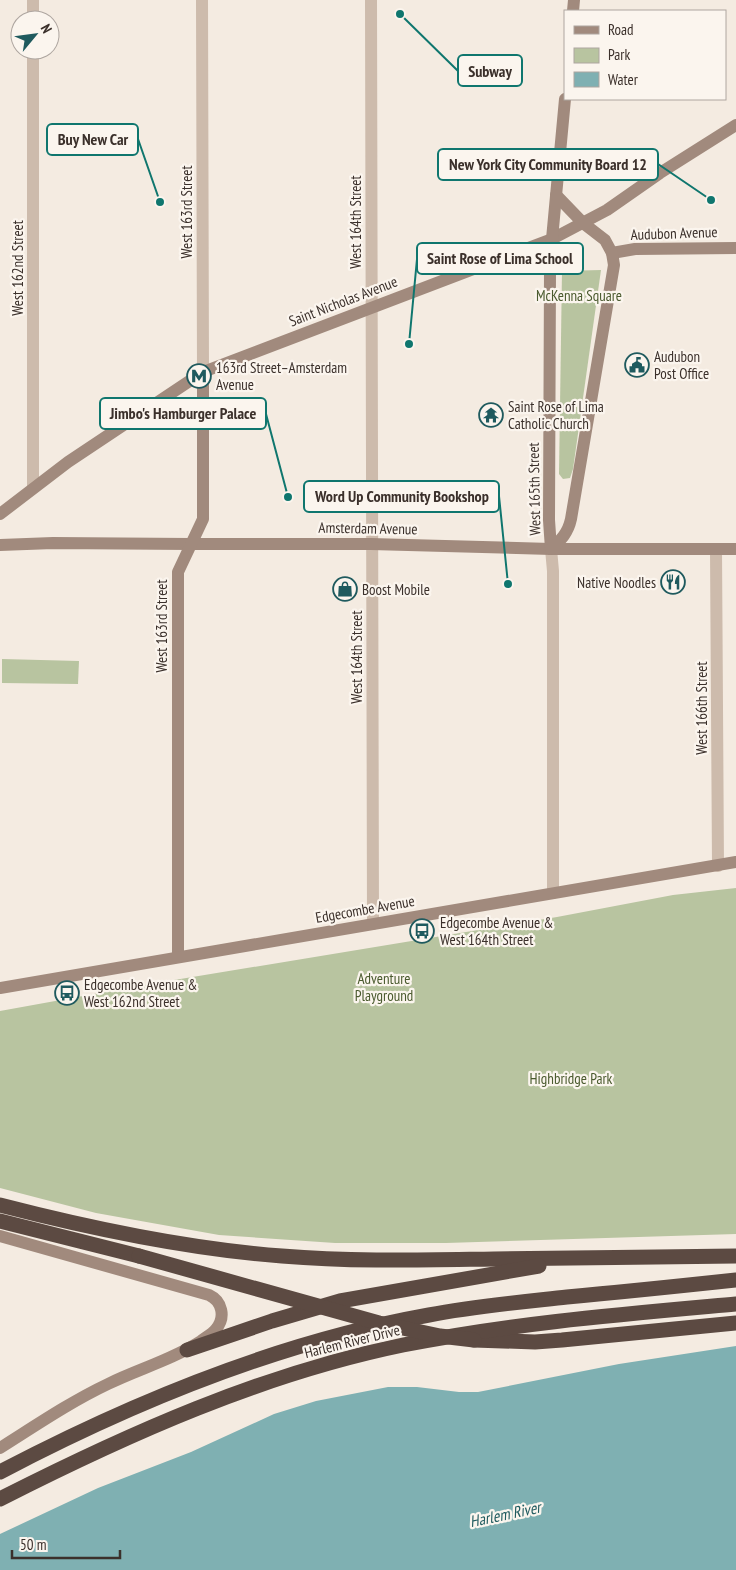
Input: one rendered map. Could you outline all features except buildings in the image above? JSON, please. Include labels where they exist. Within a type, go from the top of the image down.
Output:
[{"type":"highway","points":[[0,1205],[55,1219],[155,1240],[283,1256],[372,1261],[736,1256]]},
{"type":"highway","points":[[0,1222],[139,1256],[379,1323],[440,1336],[474,1340],[535,1342],[736,1323]]},
{"type":"highway","points":[[187,1350],[272,1321],[340,1302],[396,1290],[590,1258]]},
{"type":"highway","name":"Harlem River Drive","points":[[0,1472],[60,1442],[157,1398],[256,1360],[315,1341],[429,1315],[492,1306],[736,1280]]},
{"type":"highway","name":"Harlem River Drive","points":[[0,1499],[151,1428],[249,1390],[326,1364],[402,1346],[480,1331],[558,1321],[736,1304]]},
{"type":"main road","name":"West 165th Street","points":[[551,549],[549,520],[552,239],[565,100]]},
{"type":"main road","name":"Saint Nicholas Avenue","points":[[0,514],[68,462],[203,372],[552,239],[607,210],[660,173],[736,125]]},
{"type":"main road","points":[[556,195],[583,222],[606,240],[612,253]]},
{"type":"main road","name":"Audubon Avenue","points":[[612,253],[635,249],[736,248]]},
{"type":"main road","name":"West 165th Street","points":[[551,549],[564,537],[569,529],[614,265],[612,253]]},
{"type":"main road","name":"West 163rd Street","points":[[178,957],[178,572],[203,519],[203,372]]},
{"type":"main road","name":"Amsterdam Avenue","points":[[0,545],[53,543],[371,544],[551,549],[736,549]]},
{"type":"main road","name":"Edgecombe Avenue","points":[[0,988],[736,862]]},
{"type":"main road","points":[[0,1236],[213,1296],[221,1308],[222,1314],[220,1323],[212,1333],[187,1350],[130,1374],[85,1396],[0,1448]]},
{"type":"street","name":"West 163rd Street","points":[[202,0],[203,372]]},
{"type":"street","name":"West 164th Street","points":[[371,0],[373,924]]},
{"type":"street","name":"West 162nd Street","points":[[33,60],[34,487]]},
{"type":"street","name":"West 165th Street","points":[[551,549],[553,571],[553,893]]},
{"type":"street","name":"West 166th Street","points":[[716,549],[718,866]]},
{"type":"green space","name":"McKenna Square","points":[[601,270],[573,469],[570,478],[563,479],[559,474],[562,271]]},
{"type":"green space","points":[[2,659],[79,661],[78,684],[2,683]]},
{"type":"green space","name":"Highbridge Park","points":[[736,888],[736,1234],[446,1243],[335,1243],[219,1235],[96,1213],[0,1188],[0,1011],[138,986],[557,917],[673,895]]},
{"type":"water","name":"Harlem River","points":[[736,1346],[736,1570],[0,1570],[0,1534],[98,1488],[191,1452],[274,1414],[316,1401],[388,1387],[417,1387],[459,1392],[478,1392],[619,1364]]},
{"type":"place","name":"Subway","points":[[400,14]]},
{"type":"place","name":"New York City Community Board 12","points":[[711,200]]},
{"type":"place","name":"Buy New Car","points":[[160,202]]},
{"type":"place","name":"Saint Rose of Lima School","points":[[409,344]]},
{"type":"place","name":"Audubon Post Office","points":[[637,365]]},
{"type":"place","name":"163rd Street–Amsterdam Avenue","points":[[199,376]]},
{"type":"place","name":"Saint Rose of Lima Catholic Church","points":[[491,415]]},
{"type":"place","name":"Jimbo's Hamburger Palace","points":[[288,497]]},
{"type":"place","name":"Native Noodles","points":[[673,582]]},
{"type":"place","name":"Word Up Community Bookshop","points":[[508,584]]},
{"type":"place","name":"Boost Mobile","points":[[345,589]]},
{"type":"place","name":"Edgecombe Avenue & West 164th Street","points":[[422,931]]},
{"type":"place","name":"Edgecombe Avenue & West 162nd Street","points":[[67,993]]},
{"type":"park label","name":"Adventure Playground","points":[[384,986]]}]
